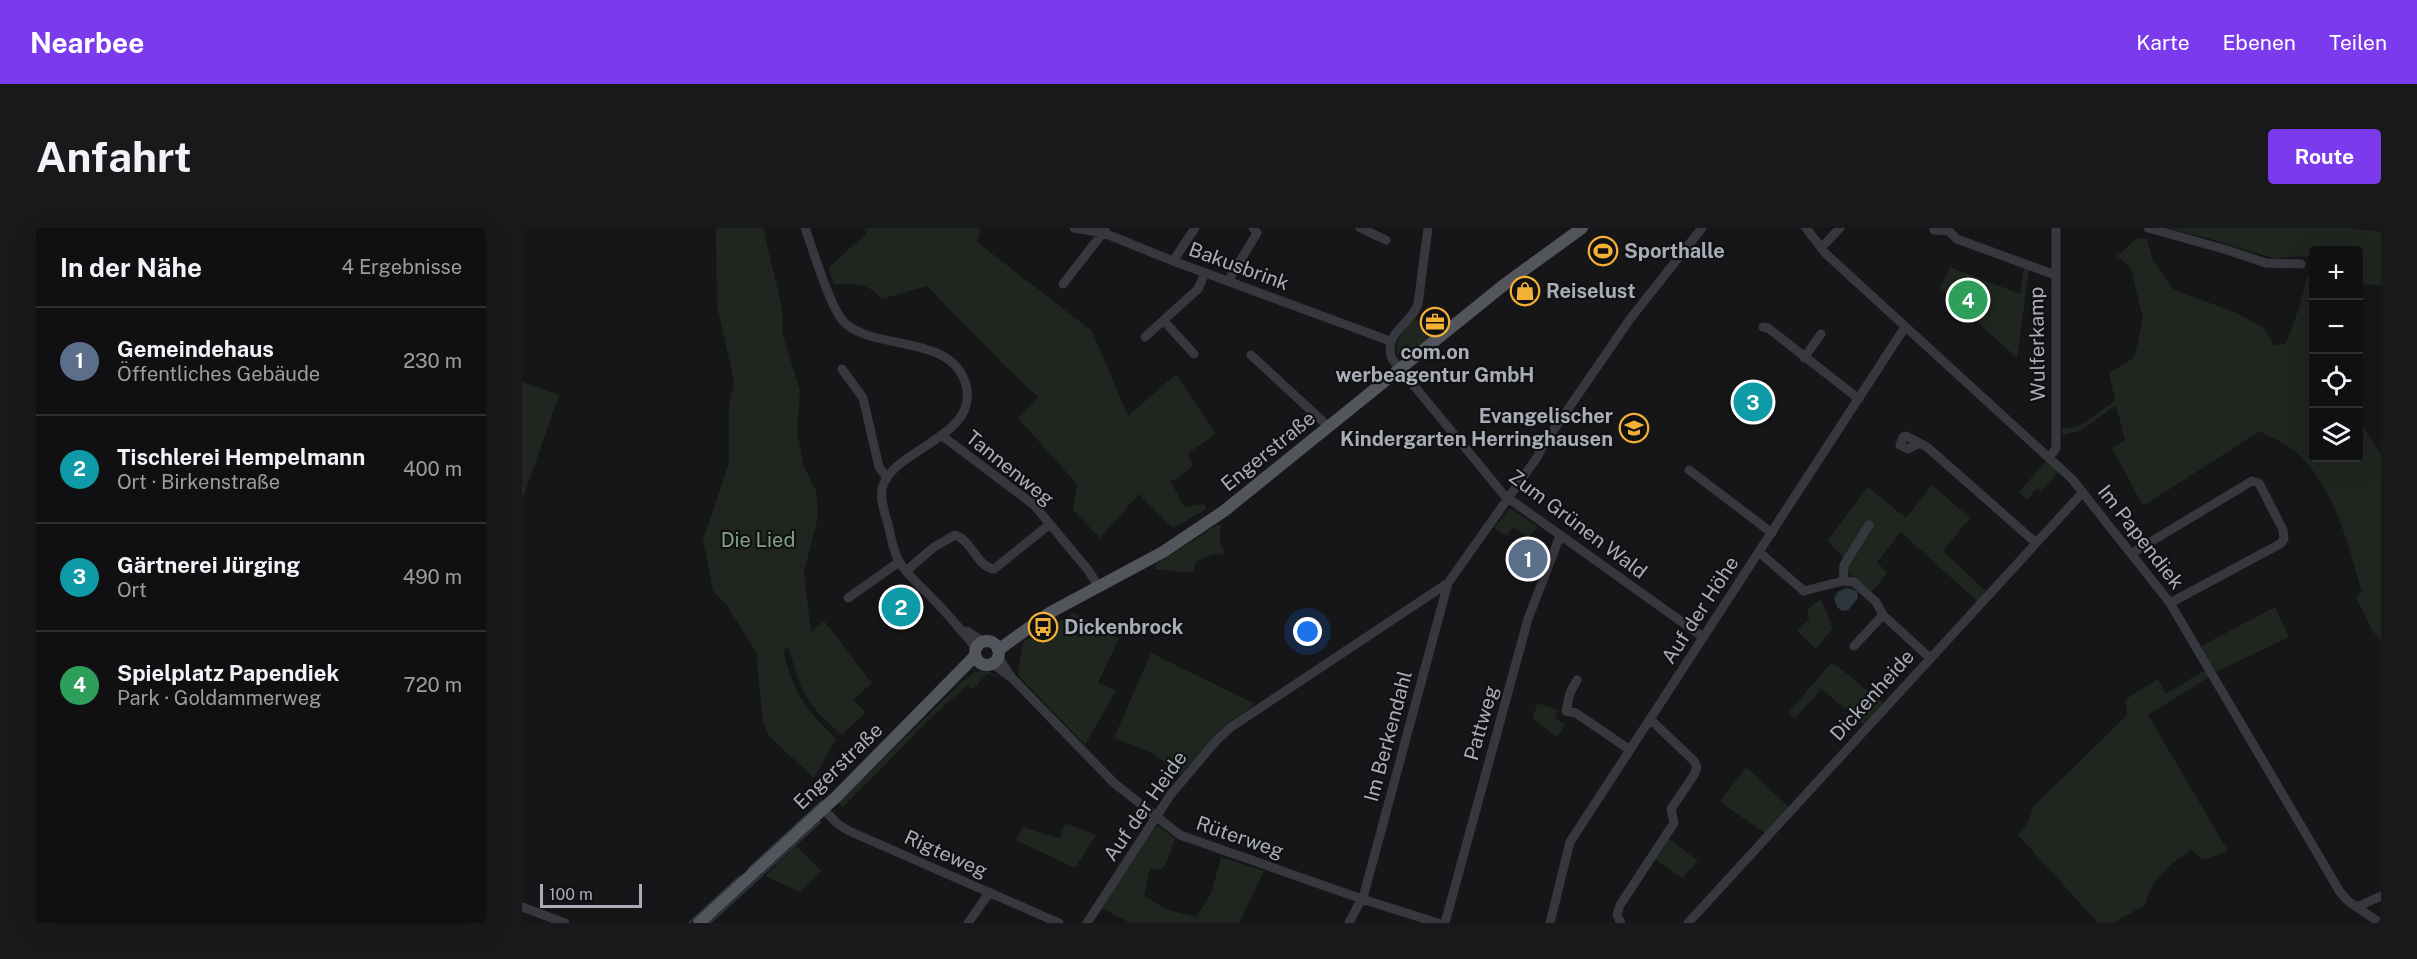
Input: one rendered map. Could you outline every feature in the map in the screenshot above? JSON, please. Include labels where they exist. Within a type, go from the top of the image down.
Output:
[{"type":"main road","name":"Engerstraße","points":[[699,923],[823,809],[949,685],[987,653],[1047,615],[1163,552],[1213,519],[1522,271],[1582,228]]},
{"type":"street","points":[[805,228],[837,312],[846,324],[863,333],[944,356],[960,372],[968,394],[965,408],[958,421],[887,478],[882,488],[882,504],[899,562],[848,598]]},
{"type":"street","name":"Bakusbrink","points":[[1074,228],[1105,231],[1173,261],[1390,341]]},
{"type":"street","points":[[1173,261],[1195,228]]},
{"type":"street","points":[[1360,228],[1386,240]]},
{"type":"street","points":[[1390,341],[1417,308],[1428,228]]},
{"type":"street","name":"Auf der Heide","points":[[1087,923],[1185,776],[1231,727],[1448,583],[1508,499],[1613,343],[1702,228]]},
{"type":"street","name":"Im Papendiek","points":[[1806,228],[1821,248],[2083,492],[2170,603],[2340,892],[2380,923]]},
{"type":"street","points":[[1821,248],[1840,228]]},
{"type":"street","name":"Wulferkamp","points":[[2049,458],[2056,448],[2056,228]]},
{"type":"street","points":[[2148,228],[2266,263],[2301,264]]},
{"type":"street","points":[[1934,230],[1949,231],[1957,238],[2055,275]]},
{"type":"street","points":[[1063,284],[1105,231]]},
{"type":"street","points":[[1228,281],[1255,231]]},
{"type":"street","points":[[1145,337],[1198,289],[1205,273]]},
{"type":"street","points":[[1164,321],[1194,354]]},
{"type":"street","points":[[1763,327],[1768,328],[1859,399]]},
{"type":"street","name":"Auf der Höhe","points":[[1550,923],[1570,842],[1905,327]]},
{"type":"street","points":[[1804,358],[1821,334]]},
{"type":"street","name":"Zum Grünen Wald","points":[[1390,341],[1390,354],[1400,369],[1508,499],[1703,637]]},
{"type":"street","points":[[1251,355],[1329,427]]},
{"type":"street","points":[[842,369],[863,398],[879,468],[887,478]]},
{"type":"street","name":"Tannenweg","points":[[941,435],[1034,505],[1089,570],[1099,587]]},
{"type":"street","points":[[1918,444],[1927,447],[2035,542]]},
{"type":"street","points":[[1689,470],[1772,533]]},
{"type":"street","points":[[2132,553],[2252,481],[2259,483],[2283,530],[2284,539],[2280,544],[2170,603]]},
{"type":"street","name":"Dickenheide","points":[[1688,923],[2083,492]]},
{"type":"street","points":[[906,571],[934,547],[955,535],[961,537],[987,567],[994,569],[1050,524]]},
{"type":"street","points":[[1843,581],[1844,564],[1869,525]]},
{"type":"street","name":"Pattweg","points":[[1445,923],[1528,619],[1560,536]]},
{"type":"street","points":[[1759,552],[1804,591],[1808,592],[1843,581],[1854,582],[1876,602],[1882,615],[1930,658]]},
{"type":"street","name":"Rüterweg","points":[[899,562],[1114,783],[1157,817],[1190,839],[1438,923]]},
{"type":"street","name":"Im Berkendahl","points":[[1349,923],[1362,899],[1448,583]]},
{"type":"street","points":[[1854,646],[1882,615]]},
{"type":"street","points":[[1577,680],[1570,693],[1566,711],[1576,713],[1630,750]]},
{"type":"street","points":[[1622,923],[1617,915],[1620,905],[1674,823],[1671,809],[1697,767],[1694,761],[1650,719]]},
{"type":"street","name":"Rigteweg","points":[[823,809],[849,831],[1059,923]]},
{"type":"street","points":[[968,923],[989,893]]},
{"type":"street","points":[[2357,907],[2381,896]]},
{"type":"street","points":[[522,907],[565,923]]},
{"type":"green space","name":"Die Lied","points":[[716,228],[763,228],[782,308],[783,335],[800,391],[797,431],[804,467],[816,491],[818,517],[804,572],[811,632],[824,621],[872,683],[853,700],[866,712],[842,735],[812,705],[801,687],[789,647],[783,650],[796,689],[808,709],[836,739],[814,778],[769,736],[763,721],[756,652],[726,604],[713,591],[703,540],[729,463],[729,407],[734,382],[717,305]]},
{"type":"green space","points":[[863,228],[981,228],[977,242],[1092,331],[1128,416],[1176,374],[1216,434],[1188,453],[1193,466],[1171,482],[1184,507],[1204,504],[1206,509],[1173,528],[1139,494],[1100,538],[1073,510],[1077,484],[1018,418],[1038,397],[927,286],[881,299],[866,287],[854,284],[834,284],[828,268],[867,233]]},
{"type":"green space","points":[[2167,228],[2351,228],[2381,232],[2381,285],[2363,284],[2363,246],[2309,246],[2309,256],[2273,258]]},
{"type":"green space","points":[[2137,238],[2147,239],[2152,259],[2174,290],[2237,313],[2264,328],[2274,345],[2286,344],[2309,276],[2309,462],[2363,462],[2363,426],[2381,455],[2381,641],[2372,630],[2356,597],[2362,592],[2346,537],[2332,501],[2312,469],[2290,448],[2260,431],[2143,506],[2112,448],[2125,440],[2116,405],[2080,431],[2063,435],[2062,429],[2079,426],[2115,401],[2109,373],[2134,358],[2143,319],[2131,268],[2117,256]]},
{"type":"green space","points":[[1950,267],[2020,294],[2024,267],[2029,269],[2017,358],[1940,288]]},
{"type":"green space","points":[[1415,318],[1431,336],[1414,349],[1400,355],[1397,353],[1399,338]]},
{"type":"green space","points":[[522,382],[559,395],[522,501]]},
{"type":"green space","points":[[2046,461],[2058,472],[2041,492],[2037,488],[2027,500],[2019,492]]},
{"type":"green space","points":[[1932,485],[1970,518],[1943,551],[1987,592],[1978,602],[1901,532],[1877,562],[1887,573],[1871,593],[1848,572],[1845,559],[1827,541],[1868,487],[1906,518]]},
{"type":"green space","points":[[1510,508],[1538,527],[1528,537],[1513,527],[1506,536],[1494,528]]},
{"type":"green space","points":[[1217,525],[1222,525],[1220,536],[1225,554],[1212,555],[1196,561],[1193,573],[1155,569],[1155,565]]},
{"type":"green space","points":[[1821,599],[1833,628],[1816,649],[1797,631],[1809,620],[1807,610]]},
{"type":"green space","points":[[2275,607],[2289,637],[2216,672],[2201,646]]},
{"type":"green space","points":[[1074,613],[1119,638],[1098,683],[1116,691],[1085,745],[1018,675],[1023,642]]},
{"type":"green space","points":[[1151,653],[1255,704],[1224,726],[1180,775],[1153,753],[1114,738]]},
{"type":"green space","points":[[1832,662],[1885,705],[1866,726],[1821,689],[1795,719],[1788,713]]},
{"type":"green space","points":[[2205,670],[2209,677],[2148,715],[2228,851],[2202,860],[2191,849],[2157,879],[2145,905],[2113,923],[2098,923],[2018,835],[2026,827],[2034,806],[2127,715],[2126,699],[2158,679],[2166,694]]},
{"type":"green space","points":[[987,671],[1006,680],[987,674],[973,689],[966,686],[843,807],[838,802],[962,682],[974,672]]},
{"type":"green space","points":[[1537,703],[1559,710],[1555,718],[1565,725],[1557,737],[1533,719]]},
{"type":"green space","points":[[1746,767],[1791,809],[1768,835],[1720,802]]},
{"type":"green space","points":[[1065,823],[1096,835],[1075,868],[1016,840],[1023,827],[1060,839]]},
{"type":"green space","points":[[1160,827],[1175,839],[1166,864],[1160,870],[1150,869],[1144,896],[1166,909],[1196,917],[1211,894],[1221,857],[1264,871],[1239,923],[1130,923],[1101,908],[1155,828]]},
{"type":"green space","points":[[1668,838],[1698,861],[1682,878],[1654,859]]},
{"type":"green space","points":[[796,846],[821,871],[800,892],[765,876]]},
{"type":"shaded area","points":[[1847,588],[1857,591],[1858,598],[1848,610],[1842,611],[1837,607],[1834,598],[1839,591]]},
{"type":"waterway","points":[[749,868],[822,801]]},
{"type":"waterway","points":[[710,923],[820,822]]},
{"type":"waterway","points":[[689,923],[740,876]]},
{"type":"place","name":"Sporthalle","points":[[1603,251]]},
{"type":"place","name":"Reiselust","points":[[1525,291]]},
{"type":"place","name":"Spielplatz Papendiek","points":[[1968,300]]},
{"type":"place","name":"com.on werbeagentur GmbH","points":[[1435,322]]},
{"type":"place","name":"Gärtnerei Jürging","points":[[1753,402]]},
{"type":"place","name":"Evangelischer Kindergarten Herringhausen","points":[[1634,428]]},
{"type":"place","name":"Gemeindehaus","points":[[1528,559]]},
{"type":"place","name":"Tischlerei Hempelmann","points":[[901,607]]},
{"type":"place","name":"Dickenbrock","points":[[1043,627]]}]
